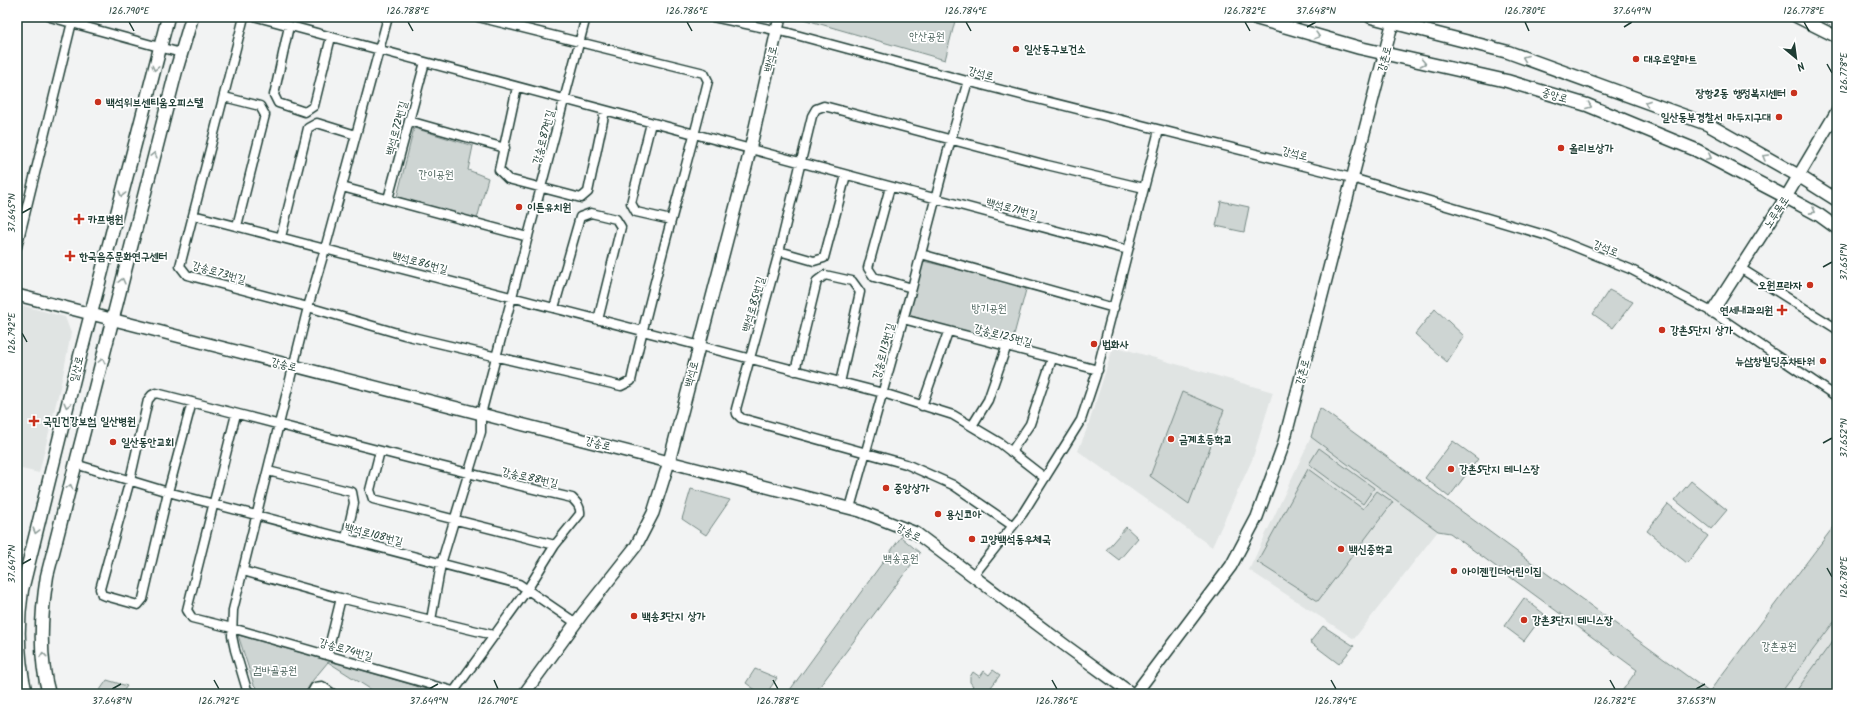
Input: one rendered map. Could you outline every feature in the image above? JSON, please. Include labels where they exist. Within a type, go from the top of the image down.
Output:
[{"type":"main road","name":"일산로","points":[[26,694],[22,678],[20,652],[22,590],[90,313],[168,17]]},
{"type":"main road","name":"일산로","points":[[49,694],[46,686],[42,640],[44,595],[47,576],[112,319],[181,53],[192,17]]},
{"type":"main road","name":"백석로","points":[[524,694],[576,623],[636,546],[653,513],[669,462],[750,150],[780,17]]},
{"type":"main road","name":"중앙로","points":[[1252,17],[1385,55],[1507,81],[1587,105],[1696,150],[1819,214],[1837,228]]},
{"type":"main road","name":"중앙로","points":[[1371,17],[1394,20],[1508,52],[1707,124],[1799,176],[1837,200]]},
{"type":"main road","points":[[1797,17],[1837,37]]},
{"type":"main road","name":"강촌로","points":[[1135,694],[1231,566],[1257,517],[1283,446],[1394,20]]},
{"type":"main road","name":"노루목로","points":[[1712,312],[1799,176],[1837,112]]},
{"type":"main road","name":"강송로","points":[[17,295],[850,508],[916,533],[1132,694]]},
{"type":"street","points":[[50,17],[181,53]]},
{"type":"street","points":[[193,214],[244,17]]},
{"type":"street","points":[[257,17],[750,150]]},
{"type":"street","points":[[249,693],[236,650],[232,628],[233,610],[308,307],[388,17]]},
{"type":"street","name":"강송로87번길","points":[[481,414],[586,17]]},
{"type":"street","name":"강석로","points":[[713,17],[776,30],[968,81],[1352,178],[1548,236],[1630,269],[1712,312],[1837,396]]},
{"type":"street","points":[[482,18],[704,73],[708,81],[695,135],[642,331],[631,381],[622,386],[496,356]]},
{"type":"street","points":[[17,247],[20,224],[72,22]]},
{"type":"street","points":[[289,26],[274,95],[278,103],[305,112],[314,106],[331,37]]},
{"type":"street","name":"백석로72번길","points":[[388,199],[425,62]]},
{"type":"street","name":"강송로113번길","points":[[850,508],[968,81]]},
{"type":"street","points":[[517,87],[505,148],[499,170],[508,178],[581,198],[588,192],[606,111]]},
{"type":"street","points":[[224,94],[260,106],[265,115],[237,226]]},
{"type":"street","points":[[846,175],[824,258],[814,261],[779,254],[812,116],[816,109],[824,106],[1047,165],[1144,188]]},
{"type":"street","points":[[409,121],[505,148]]},
{"type":"street","points":[[281,237],[308,128],[317,123],[356,135]]},
{"type":"street","points":[[651,123],[631,203],[636,212],[671,221]]},
{"type":"street","points":[[972,576],[1012,526],[1045,478],[1081,420],[1098,370],[1159,130]]},
{"type":"street","name":"백석로71번길","points":[[750,150],[1128,250]]},
{"type":"street","points":[[342,187],[528,237]]},
{"type":"street","points":[[890,187],[868,268],[874,277],[912,288]]},
{"type":"street","points":[[554,308],[580,217],[591,213],[616,219],[621,227],[598,320]]},
{"type":"street","name":"백석로86번길","points":[[193,214],[699,346]]},
{"type":"street","name":"강송로73번길","points":[[193,214],[180,266],[187,275],[308,307],[404,335],[496,356]]},
{"type":"street","name":"백석로85번길","points":[[749,359],[779,254]]},
{"type":"street","points":[[921,254],[1114,308]]},
{"type":"street","points":[[1740,268],[1837,329]]},
{"type":"street","points":[[795,371],[817,281],[825,275],[852,281],[860,292],[840,382]]},
{"type":"street","name":"강송로125번길","points":[[903,319],[1006,348],[1098,370]]},
{"type":"street","points":[[922,406],[948,332]]},
{"type":"street","points":[[699,346],[840,382],[953,415],[1011,452],[1045,478]]},
{"type":"street","points":[[972,426],[988,400],[1006,348]]},
{"type":"street","points":[[749,359],[736,409],[737,414],[741,418],[906,464],[953,485],[1012,526]]},
{"type":"street","points":[[1011,452],[1030,424],[1052,359]]},
{"type":"street","points":[[192,402],[168,492],[143,599],[138,604],[102,595],[100,589],[130,480],[148,400],[152,395],[156,393],[192,402],[377,451],[370,490],[374,499],[455,521],[555,545],[527,590],[493,635],[453,693]]},
{"type":"street","points":[[215,503],[236,414]]},
{"type":"street","points":[[431,620],[441,564],[481,432],[481,414]]},
{"type":"street","name":"강송로88번길","points":[[377,451],[572,498],[577,502],[580,509],[580,514],[555,545]]},
{"type":"street","name":"백석로108번길","points":[[75,464],[168,492],[257,514],[519,584],[576,623]]},
{"type":"street","points":[[268,471],[352,492],[354,503],[346,538]]},
{"type":"street","name":"강송로74번길","points":[[215,503],[187,610],[192,618],[326,655],[453,693]]},
{"type":"street","points":[[243,571],[338,598],[493,635]]},
{"type":"street","points":[[326,655],[338,598]]},
{"type":"street","points":[[311,694],[315,688],[322,686],[333,694]]},
{"type":"shaded area","name":"국민건강보험 일산병원","points":[[17,304],[65,317],[71,333],[63,375],[39,473],[17,468]]},
{"type":"shaded area","name":"금계초등학교","points":[[1117,347],[1273,392],[1252,460],[1212,547],[1078,451],[1088,426],[1112,351]]},
{"type":"shaded area","name":"백신중학교","points":[[1311,437],[1438,531],[1354,639],[1249,570]]},
{"type":"shaded area","points":[[1837,618],[1837,694],[1780,694]]},
{"type":"green space","name":"안산공원","points":[[796,17],[956,17],[945,60]]},
{"type":"green space","name":"간이공원","points":[[414,128],[473,146],[468,170],[488,178],[477,219],[397,197]]},
{"type":"green space","points":[[1221,201],[1249,207],[1244,232],[1216,226]]},
{"type":"green space","name":"방기공원","points":[[923,261],[1027,286],[1011,346],[908,315]]},
{"type":"green space","points":[[1609,290],[1633,302],[1613,328],[1593,314]]},
{"type":"green space","points":[[1435,309],[1464,336],[1447,362],[1415,334]]},
{"type":"green space","points":[[1182,392],[1224,410],[1189,504],[1150,476]]},
{"type":"green space","name":"강촌공원","points":[[1320,408],[1709,692],[1837,522],[1837,618],[1780,694],[1620,694],[1637,670],[1450,533],[1438,531],[1311,437]]},
{"type":"green space","name":"강촌5단지 테니스장","points":[[1453,441],[1478,459],[1449,497],[1425,478]]},
{"type":"green space","points":[[1319,448],[1374,488],[1363,504],[1309,464]]},
{"type":"green space","points":[[1308,469],[1363,509],[1377,491],[1393,502],[1318,601],[1257,562]]},
{"type":"green space","points":[[1691,481],[1727,510],[1711,529],[1675,500]]},
{"type":"green space","points":[[691,489],[730,500],[706,535],[682,519]]},
{"type":"green space","points":[[1668,504],[1708,536],[1687,563],[1647,531]]},
{"type":"green space","points":[[1126,527],[1138,538],[1119,560],[1106,550]]},
{"type":"green space","name":"백송공원","points":[[901,537],[920,553],[814,694],[787,694]]},
{"type":"green space","name":"강촌3단지 테니스장","points":[[1524,598],[1544,614],[1524,641],[1504,626]]},
{"type":"green space","points":[[1323,626],[1354,646],[1339,664],[1310,642]]},
{"type":"green space","name":"검바골공원","points":[[238,635],[413,685],[439,694],[378,694],[328,662],[304,694],[263,694],[254,685]]},
{"type":"green space","points":[[1837,635],[1837,694],[1794,694]]},
{"type":"green space","points":[[755,669],[777,678],[766,694],[761,694],[746,683]]},
{"type":"green space","points":[[993,670],[1000,675],[986,694],[973,694],[969,690],[973,686],[970,682],[970,677],[973,672],[980,677],[984,671],[989,675]]},
{"type":"green space","points":[[107,680],[127,686],[121,694],[104,694],[100,690]]},
{"type":"place","name":"일산동구보건소","points":[[1016,49]]},
{"type":"place","name":"대우로얄마트","points":[[1636,59]]},
{"type":"place","name":"장항2동 행정복지센터","points":[[1794,93]]},
{"type":"place","name":"백석위브센티움오피스텔","points":[[98,102]]},
{"type":"place","name":"일산동부경찰서 마두지구대","points":[[1779,117]]},
{"type":"place","name":"올리브상가","points":[[1561,148]]},
{"type":"place","name":"이튼유치원","points":[[519,207]]},
{"type":"place","name":"카프병원","points":[[79,219]]},
{"type":"place","name":"한국음주문화연구센터","points":[[70,256]]},
{"type":"place","name":"오원프라자","points":[[1810,285]]},
{"type":"place","name":"연세내과의원","points":[[1782,310]]},
{"type":"place","name":"강촌5단지 상가","points":[[1662,330]]},
{"type":"place","name":"법화사","points":[[1094,344]]},
{"type":"place","name":"뉴삼창빌딩주차타워","points":[[1823,361]]},
{"type":"place","name":"국민건강보험 일산병원","points":[[34,421]]},
{"type":"place","name":"금계초등학교","points":[[1171,439]]},
{"type":"place","name":"일산동안교회","points":[[113,442]]},
{"type":"place","name":"강촌5단지 테니스장","points":[[1451,469]]},
{"type":"place","name":"중앙상가","points":[[886,488]]},
{"type":"place","name":"용신코아","points":[[938,514]]},
{"type":"place","name":"고양백석동우체국","points":[[972,539]]},
{"type":"place","name":"백신중학교","points":[[1341,549]]},
{"type":"place","name":"아이젠킨더어린이집","points":[[1454,571]]},
{"type":"place","name":"백송3단지 상가","points":[[634,616]]},
{"type":"place","name":"강촌3단지 테니스장","points":[[1524,620]]}]
